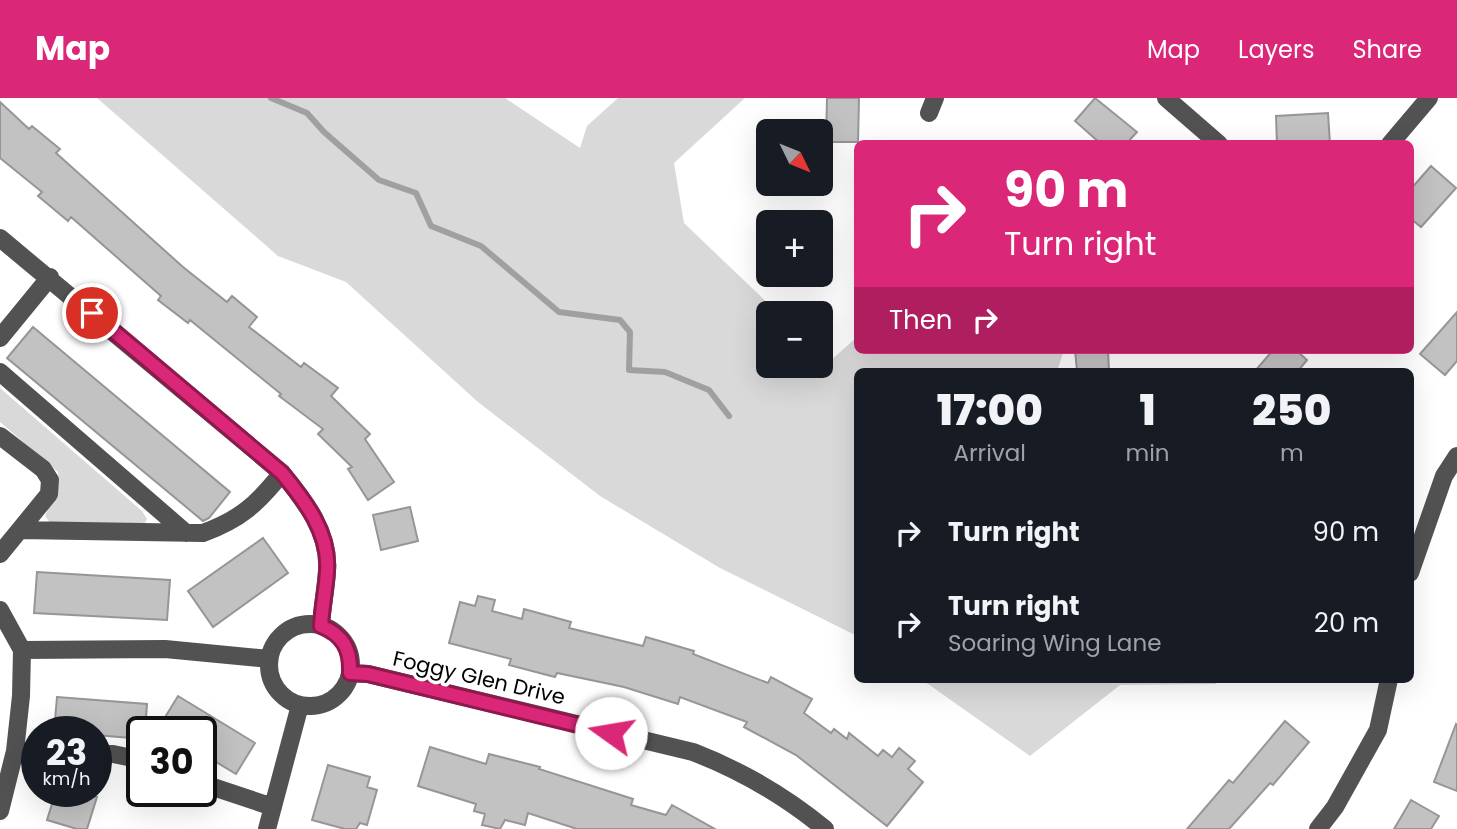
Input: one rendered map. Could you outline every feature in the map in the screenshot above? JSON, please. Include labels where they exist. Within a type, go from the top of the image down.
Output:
[{"type":"street","points":[[1166,98],[1214,140]]},
{"type":"street","points":[[1393,140],[1429,98]]},
{"type":"street","points":[[0,237],[282,473],[305,502],[321,532],[328,568],[321,626]]},
{"type":"street","points":[[0,338],[50,277]]},
{"type":"street","points":[[0,372],[186,533]]},
{"type":"street","points":[[0,436],[43,469],[50,480],[49,494],[0,554]]},
{"type":"street","points":[[1414,562],[1444,476],[1457,456]]},
{"type":"street","points":[[20,530],[203,533],[229,524],[261,499],[282,473]]},
{"type":"street","points":[[0,610],[22,650],[21,696],[15,751],[0,811]]},
{"type":"street","points":[[307,624],[321,626],[332,631],[348,649],[350,673],[346,685],[337,696],[313,707],[288,701],[272,683],[268,671],[273,646],[293,627],[307,624]]},
{"type":"street","points":[[22,650],[165,649],[269,659]]},
{"type":"street","name":"Foggy Glen Drive","points":[[350,673],[368,674],[692,752],[762,783],[825,829]]},
{"type":"street","points":[[1318,829],[1335,807],[1378,730],[1387,683]]},
{"type":"street","points":[[267,829],[300,705]]},
{"type":"street","points":[[15,751],[21,751]]},
{"type":"street","points":[[217,788],[273,807]]},
{"type":"shaded area","points":[[97,98],[505,98],[580,148],[587,126],[618,98],[745,98],[674,163],[684,223],[765,301],[756,301],[756,378],[833,378],[833,358],[854,340],[854,354],[1063,354],[1058,368],[854,368],[854,635],[720,568],[600,496],[478,402],[346,282],[278,256]]},
{"type":"shaded area","points":[[0,388],[142,511],[147,519],[143,526],[51,524],[45,516],[59,484],[58,472],[0,422]]},
{"type":"shaded area","points":[[927,683],[1216,683],[1120,685],[1030,756]]},
{"type":"building","points":[[827,98],[859,98],[858,140],[833,142],[833,119],[827,119]]},
{"type":"building","points":[[1095,98],[1137,132],[1130,140],[1096,140],[1075,121]]},
{"type":"building","points":[[0,102],[29,129],[32,126],[60,149],[56,153],[183,267],[227,302],[232,296],[257,317],[249,327],[301,367],[304,363],[338,388],[331,396],[370,434],[365,439],[394,482],[368,500],[348,469],[352,467],[318,434],[323,429],[279,396],[281,394],[190,320],[188,323],[158,300],[161,296],[71,217],[68,221],[38,196],[42,192],[0,158]]},
{"type":"building","points":[[1328,113],[1330,140],[1277,140],[1276,116]]},
{"type":"building","points":[[1431,166],[1456,188],[1421,227],[1414,221],[1414,185]]},
{"type":"building","points":[[1457,312],[1457,361],[1445,375],[1420,354]]},
{"type":"building","points":[[33,327],[230,492],[209,518],[203,521],[7,358]]},
{"type":"building","points":[[1075,354],[1108,354],[1109,368],[1077,368]]},
{"type":"building","points":[[1270,354],[1300,354],[1307,360],[1300,368],[1258,368]]},
{"type":"building","points":[[410,507],[418,541],[381,550],[373,515]]},
{"type":"building","points":[[263,538],[288,573],[213,627],[188,591]]},
{"type":"building","points":[[37,572],[170,580],[167,620],[34,613]]},
{"type":"building","points":[[478,596],[495,600],[492,611],[522,619],[524,609],[571,622],[569,628],[643,646],[646,637],[694,651],[693,654],[768,683],[771,677],[812,699],[804,713],[831,733],[834,729],[847,739],[849,733],[878,756],[883,750],[892,757],[899,748],[915,761],[908,769],[923,782],[887,826],[796,755],[744,727],[747,722],[680,697],[678,704],[624,687],[557,673],[555,677],[509,665],[511,659],[449,643],[460,602],[475,606]]},
{"type":"building","points":[[178,696],[211,716],[166,716]]},
{"type":"building","points":[[57,697],[147,704],[146,716],[126,716],[126,738],[112,736],[112,716],[55,716]]},
{"type":"building","points":[[217,720],[255,743],[236,774],[217,763]]},
{"type":"building","points":[[1285,721],[1309,742],[1273,785],[1270,783],[1229,829],[1187,829],[1229,780],[1233,783]]},
{"type":"building","points":[[1457,725],[1457,791],[1434,782]]},
{"type":"building","points":[[430,747],[486,764],[489,754],[540,767],[539,769],[633,799],[631,805],[666,815],[672,805],[715,829],[577,829],[528,813],[525,825],[505,820],[500,829],[482,825],[485,814],[474,811],[476,804],[418,786]]},
{"type":"building","points":[[328,765],[370,777],[367,787],[377,790],[367,825],[360,823],[356,829],[345,829],[312,820]]},
{"type":"building","points":[[1411,800],[1439,816],[1431,829],[1394,829]]},
{"type":"building","points":[[51,807],[94,807],[87,829],[77,829],[47,820]]},
{"type":"waterway","points":[[271,98],[307,113],[324,132],[379,180],[416,193],[431,226],[481,246],[559,312],[620,320],[630,332],[629,370],[665,372],[709,390],[729,416]]},
{"type":"route","points":[[92,313],[282,473],[305,502],[321,532],[328,568],[321,626],[332,631],[348,649],[350,673],[368,674],[611,733]]}]
